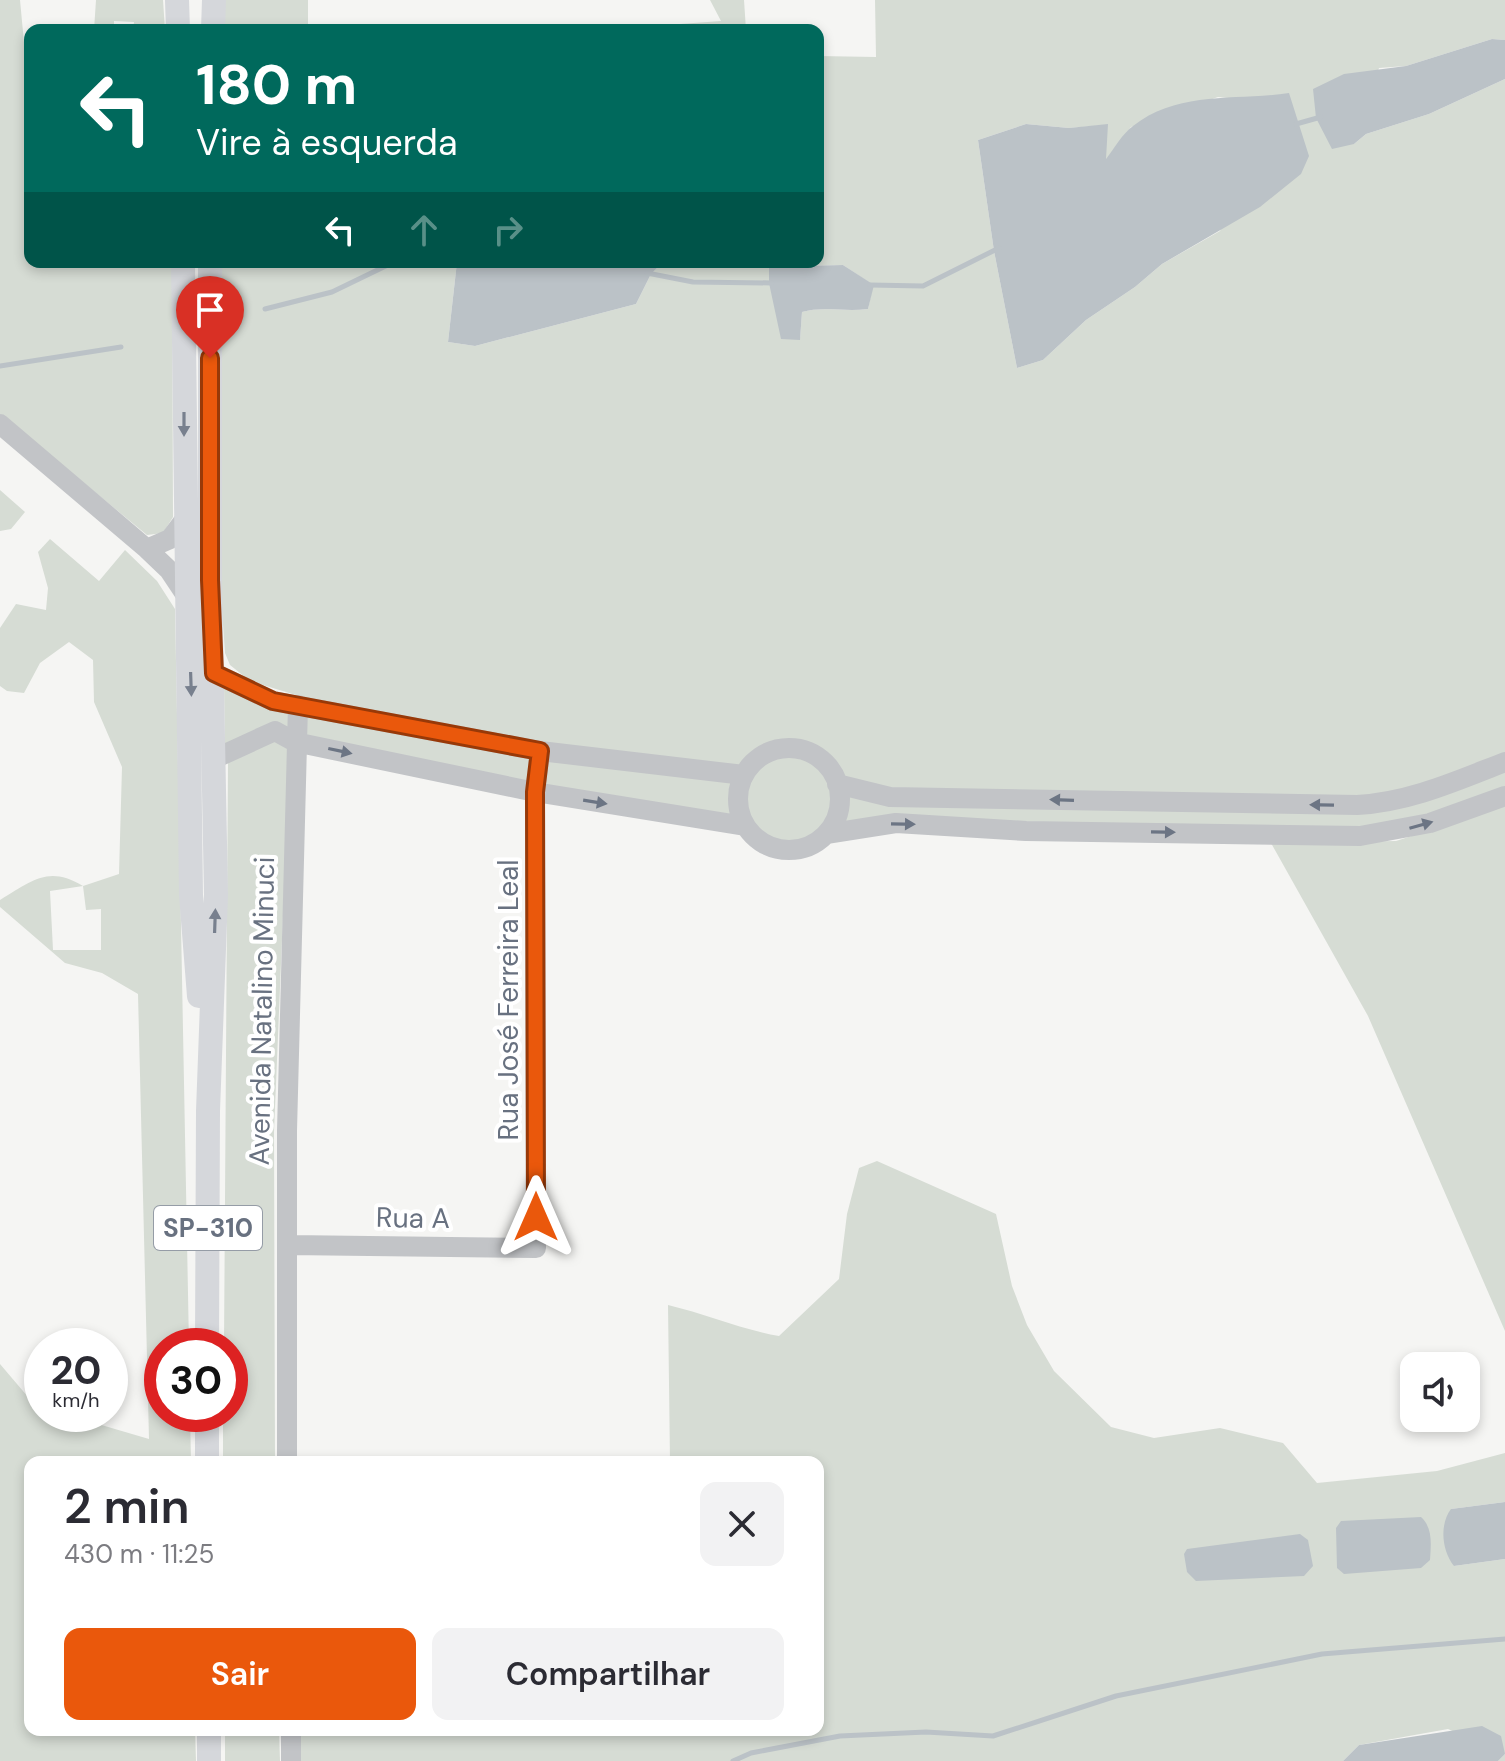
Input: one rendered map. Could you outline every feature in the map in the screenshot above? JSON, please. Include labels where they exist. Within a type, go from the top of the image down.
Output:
[{"type":"main road","points":[[177,0],[178,24]]},
{"type":"main road","points":[[213,24],[214,0]]},
{"type":"main road","name":"SP-310","points":[[183,268],[185,594],[191,686],[191,895],[208,1111]]},
{"type":"main road","name":"SP-310","points":[[207,1328],[208,1111],[216,895],[216,758],[210,580],[210,268]]},
{"type":"main road","points":[[207,1432],[207,1456]]},
{"type":"main road","points":[[209,1736],[209,1761]]},
{"type":"street","points":[[0,424],[147,549],[169,570],[185,594]]},
{"type":"street","points":[[147,549],[170,539],[185,519]]},
{"type":"street","points":[[214,673],[248,692],[298,705],[540,751],[744,775]]},
{"type":"street","name":"Avenida Natalino Minuci","points":[[287,1456],[287,1131],[298,705]]},
{"type":"street","points":[[216,758],[275,731],[295,742],[535,792],[745,826]]},
{"type":"street","points":[[826,834],[838,811],[837,784],[823,762],[800,750],[787,748],[761,756],[744,775],[738,801],[745,826],[765,844],[791,850],[804,848],[826,834],[896,823],[1026,831],[1360,836],[1430,823],[1505,796]]},
{"type":"street","name":"Rua José Ferreira Leal","points":[[536,1248],[535,792],[540,751]]},
{"type":"street","points":[[837,784],[890,797],[1357,805],[1389,803],[1421,795],[1505,762]]},
{"type":"street","name":"Rua A","points":[[289,1245],[536,1248]]},
{"type":"street","points":[[291,1736],[291,1761]]},
{"type":"shaded area","points":[[0,0],[20,0],[24,42],[24,268],[172,268],[173,517],[163,533],[147,535],[0,414]]},
{"type":"shaded area","points":[[96,0],[163,0],[165,24],[114,21],[114,24],[94,24]]},
{"type":"shaded area","points":[[225,0],[308,0],[308,24],[224,24]]},
{"type":"shaded area","points":[[710,0],[744,0],[746,24],[680,24],[721,21]]},
{"type":"shaded area","points":[[875,0],[1505,0],[1505,40],[1492,39],[1406,66],[1379,68],[1354,144],[1366,134],[1429,114],[1505,79],[1505,755],[1388,799],[888,792],[840,780],[820,756],[794,746],[780,746],[766,751],[741,771],[540,743],[299,696],[250,681],[230,665],[225,653],[220,581],[220,268],[456,268],[448,342],[475,346],[636,304],[657,268],[769,268],[769,283],[800,339],[802,312],[868,309],[873,285],[843,265],[824,265],[824,56],[876,57]],"holes":[[[1289,94],[1220,231],[1162,264],[1135,287],[1086,320],[1043,360],[1017,368],[994,251],[978,140],[1026,124],[1069,128],[1107,125],[1105,161],[1131,127],[1218,97],[1241,99]]]},
{"type":"shaded area","points":[[1492,39],[1505,40],[1505,79],[1429,114],[1366,134],[1354,144],[1332,149],[1316,118],[1313,89],[1344,74],[1406,66]]},
{"type":"shaded area","points":[[1289,93],[1309,156],[1301,174],[1260,207],[1162,264],[1135,287],[1086,320],[1043,360],[1017,368],[994,251],[978,140],[1026,124],[1069,128],[1108,124],[1106,159],[1133,126],[1169,107],[1208,99]]},
{"type":"shaded area","points":[[843,265],[874,285],[868,309],[802,312],[800,340],[781,339],[769,283],[769,268]]},
{"type":"shaded area","points":[[456,268],[657,268],[636,304],[475,346],[448,342]]},
{"type":"shaded area","points":[[0,490],[25,512],[11,529],[0,531]]},
{"type":"shaded area","points":[[50,539],[99,581],[125,550],[157,581],[175,609],[189,1328],[146,1328],[138,994],[102,973],[65,963],[0,907],[0,900],[40,878],[60,877],[83,886],[119,874],[122,767],[94,702],[93,660],[69,642],[40,663],[24,693],[7,691],[0,686],[0,628],[16,604],[46,610],[48,588],[38,552]],"holes":[[[83,886],[86,910],[101,909],[101,950],[53,950],[50,891]]]},
{"type":"shaded area","points":[[224,684],[293,706],[293,734],[225,750]]},
{"type":"shaded area","points":[[302,714],[533,754],[533,786],[304,739]]},
{"type":"shaded area","points":[[278,737],[290,747],[274,1132],[275,1456],[223,1456],[223,1432],[248,1432],[248,1328],[224,1328],[228,761]]},
{"type":"shaded area","points":[[789,754],[807,757],[822,767],[832,782],[835,800],[832,818],[822,833],[807,843],[789,846],[771,843],[756,833],[746,818],[743,800],[746,782],[756,767],[771,757]]},
{"type":"shaded area","points":[[543,760],[732,782],[735,786],[735,815],[541,790]]},
{"type":"shaded area","points":[[1505,766],[1505,792],[1396,829],[838,825],[843,791],[1358,809]]},
{"type":"shaded area","points":[[1505,806],[1505,1331],[1368,1016],[1271,843],[1396,841]]},
{"type":"shaded area","points":[[877,1161],[996,1214],[1012,1286],[1027,1325],[1054,1371],[1111,1427],[1154,1438],[1220,1428],[1283,1443],[1317,1483],[1437,1471],[1505,1453],[1505,1502],[1451,1509],[1454,1566],[1505,1559],[1505,1754],[1448,1729],[1359,1745],[1343,1761],[300,1761],[300,1736],[824,1736],[824,1456],[670,1456],[668,1305],[779,1336],[839,1279],[847,1214],[859,1168]]},
{"type":"shaded area","points":[[0,1364],[24,1392],[24,1432],[125,1432],[149,1439],[149,1432],[190,1432],[191,1456],[24,1456],[24,1736],[195,1736],[196,1761],[0,1761]]},
{"type":"shaded area","points":[[1505,1502],[1505,1559],[1454,1566],[1444,1538],[1445,1523],[1451,1509]]},
{"type":"shaded area","points":[[1421,1517],[1428,1526],[1431,1542],[1430,1560],[1421,1568],[1344,1574],[1337,1568],[1336,1528],[1341,1521]]},
{"type":"shaded area","points":[[1300,1534],[1308,1540],[1313,1566],[1304,1576],[1196,1581],[1187,1572],[1184,1554],[1187,1549]]},
{"type":"shaded area","points":[[1482,1726],[1501,1736],[1505,1754],[1498,1761],[1343,1761],[1359,1745]]},
{"type":"shaded area","points":[[225,1736],[279,1736],[280,1761],[225,1761]]},
{"type":"waterway","points":[[1296,124],[1321,117]]},
{"type":"waterway","points":[[870,285],[923,286],[999,248]]},
{"type":"waterway","points":[[265,309],[332,292],[382,268]]},
{"type":"waterway","points":[[647,273],[693,282],[772,283]]},
{"type":"waterway","points":[[0,366],[121,347]]},
{"type":"waterway","points":[[733,1761],[751,1753],[840,1736],[926,1732],[993,1736],[1116,1696],[1322,1654],[1505,1639]]},
{"type":"route","points":[[210,358],[210,580],[214,673],[248,692],[273,701],[540,751],[535,792],[536,1217]]}]
